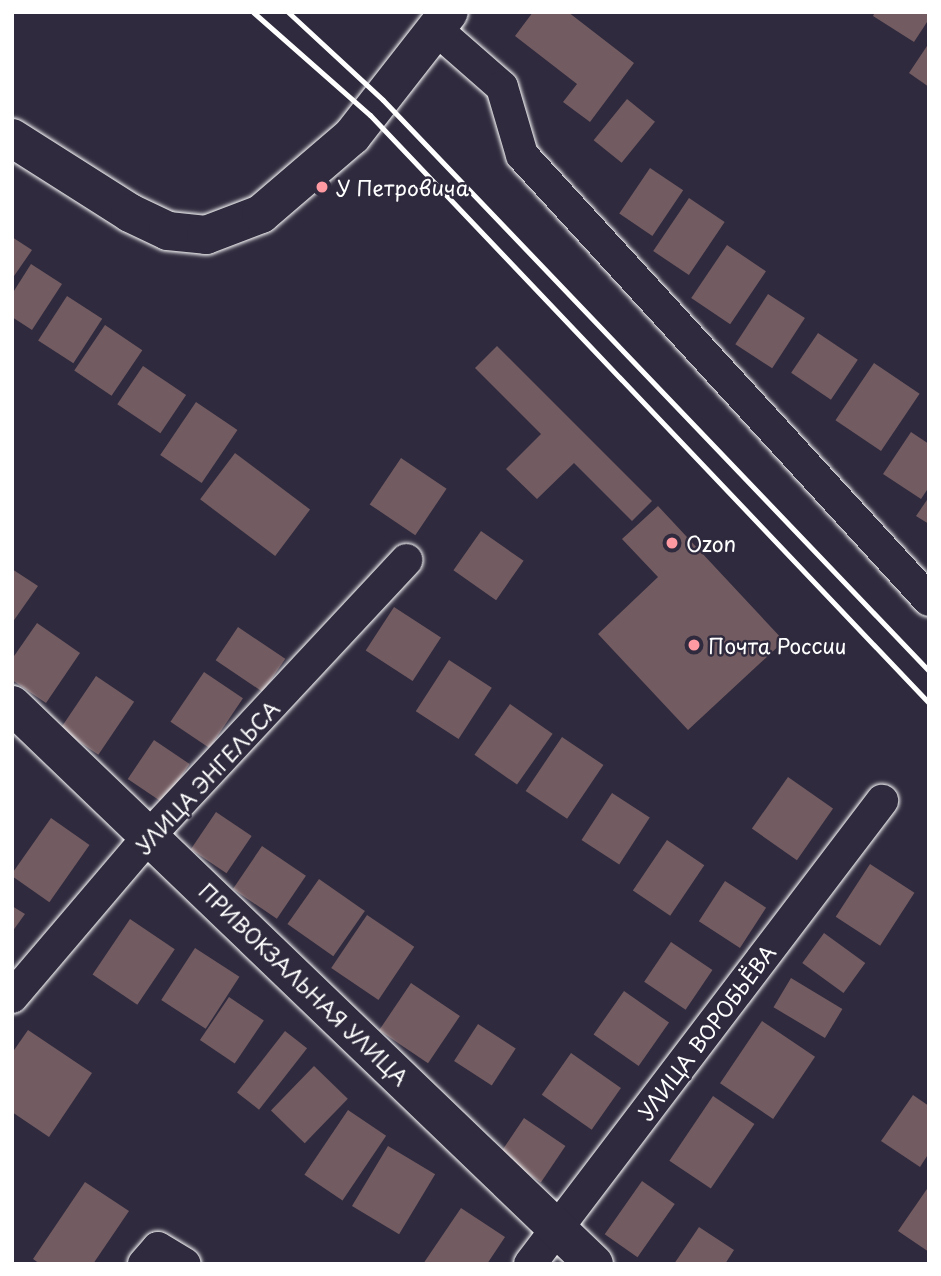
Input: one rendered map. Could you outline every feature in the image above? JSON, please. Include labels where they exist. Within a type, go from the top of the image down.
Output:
[{"type":"street","points":[[12,138],[130,213],[168,231],[206,234],[261,214],[352,136],[443,21],[502,87],[522,155],[929,600]]},
{"type":"street","name":"УЛИЦА ЭНГЕЛЬСА","points":[[12,997],[150,835],[406,560]]},
{"type":"street","name":"ПРИВОКЗАЛЬНАЯ УЛИЦА","points":[[12,705],[594,1264]]},
{"type":"street","name":"УЛИЦА ВОРОБЬЁВА","points":[[530,1264],[882,801]]},
{"type":"street","points":[[144,1264],[158,1248],[185,1264]]},
{"type":"building","points":[[533,12],[568,12],[634,63],[590,122],[563,102],[577,84],[515,36]]},
{"type":"building","points":[[875,12],[929,12],[929,19],[914,42],[873,16]]},
{"type":"building","points":[[929,43],[929,87],[909,73]]},
{"type":"building","points":[[627,99],[655,122],[622,163],[594,140]]},
{"type":"building","points":[[650,168],[683,190],[652,236],[619,214]]},
{"type":"building","points":[[689,198],[725,222],[689,275],[653,251]]},
{"type":"building","points":[[12,237],[32,250],[12,279]]},
{"type":"building","points":[[727,245],[766,271],[730,324],[691,298]]},
{"type":"building","points":[[31,264],[62,284],[32,330],[12,317],[12,294]]},
{"type":"building","points":[[768,294],[805,318],[772,368],[735,344]]},
{"type":"building","points":[[67,296],[102,319],[73,363],[38,340]]},
{"type":"building","points":[[105,325],[142,350],[112,396],[74,371]]},
{"type":"building","points":[[818,333],[858,360],[831,400],[791,373]]},
{"type":"building","points":[[497,346],[652,501],[632,521],[574,463],[537,499],[506,469],[541,434],[475,368]]},
{"type":"building","points":[[874,363],[920,394],[881,451],[835,420]]},
{"type":"building","points":[[143,366],[186,395],[160,433],[117,404]]},
{"type":"building","points":[[196,402],[237,430],[202,483],[160,455]]},
{"type":"building","points":[[911,432],[929,444],[929,487],[921,499],[883,474]]},
{"type":"building","points":[[235,453],[310,510],[275,556],[200,499]]},
{"type":"building","points":[[401,458],[447,489],[415,535],[370,504]]},
{"type":"building","points":[[929,497],[929,524],[916,516]]},
{"type":"building","points":[[658,506],[784,641],[688,730],[598,634],[658,577],[622,539]]},
{"type":"building","points":[[481,531],[524,561],[496,600],[453,570]]},
{"type":"building","points":[[12,569],[38,586],[12,623]]},
{"type":"building","points":[[394,607],[441,637],[413,681],[366,651]]},
{"type":"building","points":[[37,623],[80,653],[46,703],[12,680],[12,659]]},
{"type":"building","points":[[238,627],[285,659],[263,692],[216,660]]},
{"type":"building","points":[[449,660],[492,688],[459,739],[416,711]]},
{"type":"building","points":[[204,672],[243,698],[209,748],[170,722]]},
{"type":"building","points":[[96,676],[134,702],[98,755],[60,729]]},
{"type":"building","points":[[510,704],[553,734],[517,785],[474,755]]},
{"type":"building","points":[[562,737],[603,765],[567,819],[526,791]]},
{"type":"building","points":[[154,740],[190,764],[163,803],[128,779]]},
{"type":"building","points":[[788,777],[833,809],[797,860],[752,829]]},
{"type":"building","points":[[612,793],[650,818],[619,864],[582,840]]},
{"type":"building","points":[[216,812],[252,836],[226,873],[191,849]]},
{"type":"building","points":[[51,818],[90,845],[49,902],[12,874]]},
{"type":"building","points":[[667,840],[704,865],[670,916],[633,891]]},
{"type":"building","points":[[262,846],[306,876],[277,919],[233,889]]},
{"type":"building","points":[[870,864],[914,893],[880,946],[836,917]]},
{"type":"building","points":[[319,879],[365,911],[333,956],[287,924]]},
{"type":"building","points":[[725,881],[766,908],[740,948],[699,921]]},
{"type":"building","points":[[12,906],[25,914],[12,932]]},
{"type":"building","points":[[367,915],[414,947],[378,1000],[331,968]]},
{"type":"building","points":[[130,919],[175,949],[137,1005],[93,975]]},
{"type":"building","points":[[824,933],[865,963],[844,993],[802,963]]},
{"type":"building","points":[[671,942],[712,970],[686,1010],[644,982]]},
{"type":"building","points":[[195,948],[239,977],[206,1029],[161,1000]]},
{"type":"building","points":[[791,978],[842,1009],[825,1038],[773,1007]]},
{"type":"building","points":[[411,983],[460,1016],[428,1063],[379,1030]]},
{"type":"building","points":[[624,991],[669,1023],[639,1066],[594,1034]]},
{"type":"building","points":[[229,997],[264,1020],[235,1064],[200,1040]]},
{"type":"building","points":[[762,1021],[815,1057],[773,1119],[720,1083]]},
{"type":"building","points":[[478,1024],[516,1049],[492,1085],[454,1061]]},
{"type":"building","points":[[28,1030],[92,1073],[49,1137],[12,1112],[12,1053]]},
{"type":"building","points":[[285,1031],[307,1048],[259,1110],[237,1092]]},
{"type":"building","points":[[571,1053],[621,1088],[592,1130],[542,1095]]},
{"type":"building","points":[[314,1066],[348,1099],[305,1143],[271,1111]]},
{"type":"building","points":[[913,1095],[929,1106],[929,1153],[920,1167],[881,1141]]},
{"type":"building","points":[[713,1096],[754,1124],[711,1189],[669,1161]]},
{"type":"building","points":[[348,1110],[386,1136],[343,1200],[304,1175]]},
{"type":"building","points":[[524,1118],[565,1146],[541,1182],[499,1154]]},
{"type":"building","points":[[388,1146],[435,1174],[399,1234],[352,1206]]},
{"type":"building","points":[[642,1181],[675,1204],[637,1257],[605,1234]]},
{"type":"building","points":[[85,1182],[129,1211],[93,1264],[40,1264],[33,1259]]},
{"type":"building","points":[[929,1186],[929,1252],[898,1231]]},
{"type":"building","points":[[461,1208],[505,1237],[487,1264],[423,1264]]},
{"type":"building","points":[[699,1227],[734,1250],[725,1264],[674,1264]]},
{"type":"railway","points":[[253,12],[370,115],[929,703]]},
{"type":"railway","points":[[288,12],[383,100],[929,671]]},
{"type":"place","name":"У Петровича","points":[[322,187]]},
{"type":"place","name":"Ozon","points":[[672,543]]},
{"type":"place","name":"Почта России","points":[[694,645]]}]
